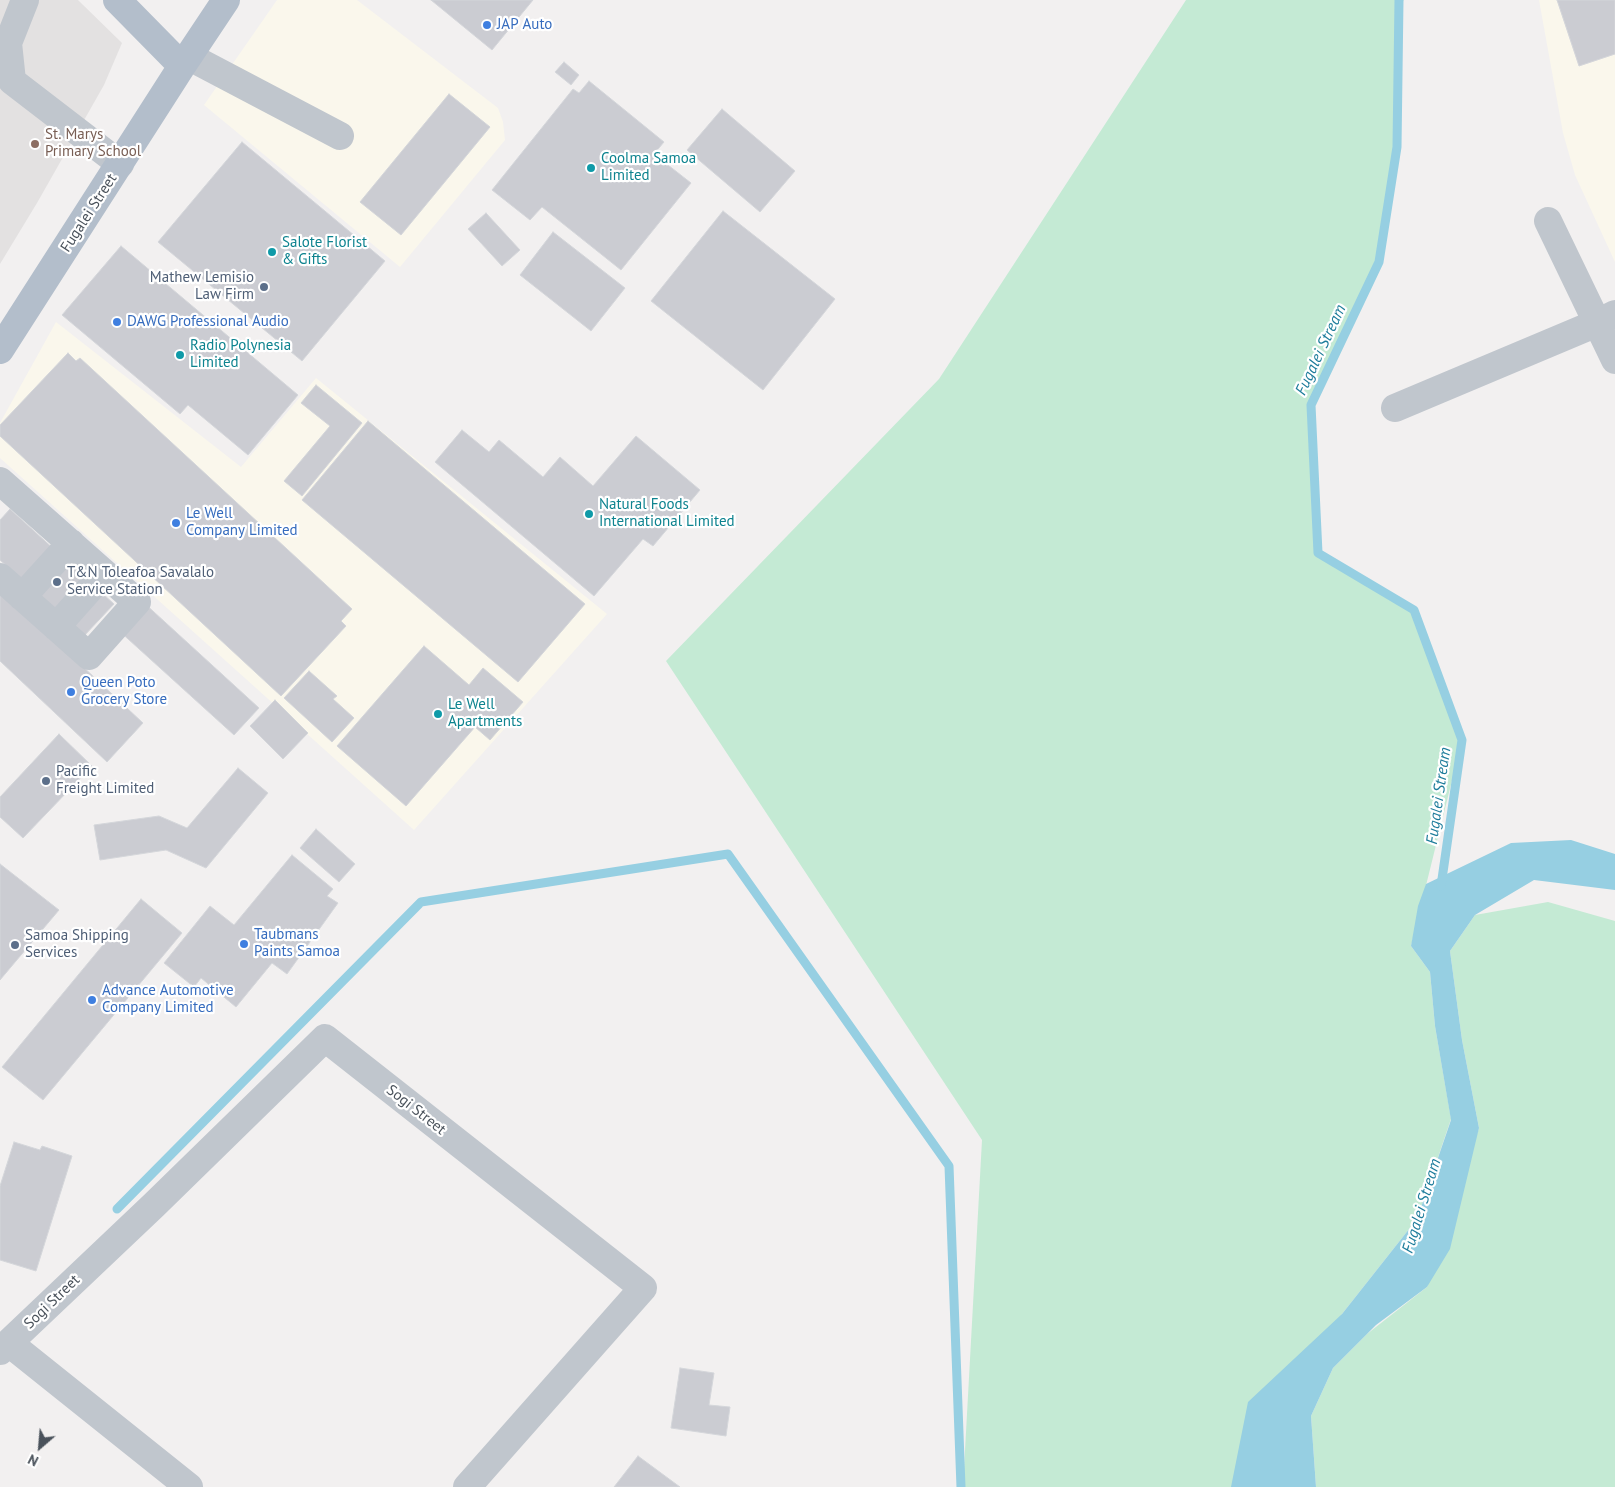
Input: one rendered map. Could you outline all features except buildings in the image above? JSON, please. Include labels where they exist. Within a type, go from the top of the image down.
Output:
[{"type":"main road","points":[[117,0],[185,61]]},
{"type":"main road","name":"Fugalei Street","points":[[0,350],[226,0]]},
{"type":"street","points":[[25,0],[8,43],[12,81],[120,164]]},
{"type":"street","points":[[185,61],[340,136]]},
{"type":"street","points":[[1548,221],[1560,248],[1606,319],[1615,360]]},
{"type":"street","points":[[1395,408],[1606,319]]},
{"type":"street","points":[[0,481],[137,602],[89,656],[0,578]]},
{"type":"street","points":[[22,597],[71,543]]},
{"type":"street","points":[[56,627],[104,573]]},
{"type":"street","name":"Sogi Street","points":[[189,1487],[5,1347],[325,1038],[643,1288],[467,1487]]},
{"type":"shaded area","name":"St. Marys Primary School","points":[[0,0],[78,0],[122,43],[104,85],[0,264]]},
{"type":"shaded area","points":[[277,0],[357,0],[498,108],[503,122],[505,140],[400,267],[204,105]]},
{"type":"shaded area","points":[[1539,0],[1615,0],[1615,262],[1575,175],[1563,133]]},
{"type":"shaded area","name":"Le Well Company Limited","points":[[56,322],[241,467],[316,378],[607,614],[414,830],[0,458],[0,423]]},
{"type":"green space","points":[[1186,0],[1404,0],[1399,4],[1397,147],[1379,262],[1311,405],[1318,552],[1414,610],[1462,740],[1411,946],[1430,972],[1435,1026],[1451,1119],[1417,1219],[1342,1314],[1232,1487],[963,1487],[982,1140],[666,661],[939,379]]},
{"type":"green space","points":[[1548,902],[1615,921],[1615,1487],[1316,1487],[1311,1416],[1333,1368],[1367,1334],[1427,1287],[1479,1128],[1462,1040],[1450,951],[1475,915]]},
{"type":"water","points":[[1571,840],[1615,854],[1615,890],[1534,880],[1475,915],[1450,951],[1462,1040],[1479,1128],[1450,1249],[1427,1287],[1376,1325],[1333,1368],[1311,1416],[1316,1487],[1231,1487],[1248,1402],[1342,1314],[1417,1219],[1451,1120],[1435,1026],[1430,972],[1411,946],[1418,906],[1426,884],[1511,843]]},
{"type":"waterway","name":"Fugalei Stream","points":[[1399,0],[1397,147],[1379,262],[1311,405],[1318,553],[1414,610],[1462,740],[1441,886]]},
{"type":"waterway","points":[[117,1209],[421,902],[728,854],[949,1166],[961,1487]]},
{"type":"place","name":"JAP Auto","points":[[487,25]]},
{"type":"place","name":"St. Marys Primary School","points":[[35,144]]},
{"type":"place","name":"Coolma Samoa Limited","points":[[591,168]]},
{"type":"place","name":"Salote Florist & Gifts","points":[[272,252]]},
{"type":"place","name":"Mathew Lemisio Law Firm","points":[[264,287]]},
{"type":"place","name":"DAWG Professional Audio","points":[[117,322]]},
{"type":"place","name":"Radio Polynesia Limited","points":[[180,355]]},
{"type":"place","name":"Natural Foods International Limited","points":[[589,514]]},
{"type":"place","name":"Le Well Company Limited","points":[[176,523]]},
{"type":"place","name":"T&N Toleafoa Savalalo Service Station","points":[[57,582]]},
{"type":"place","name":"Queen Poto Grocery Store","points":[[71,692]]},
{"type":"place","name":"Le Well Apartments","points":[[438,714]]},
{"type":"place","name":"Pacific Freight Limited","points":[[46,781]]},
{"type":"place","name":"Taubmans Paints Samoa","points":[[244,944]]},
{"type":"place","name":"Samoa Shipping Services","points":[[15,945]]},
{"type":"place","name":"Advance Automotive Company Limited","points":[[92,1000]]}]
